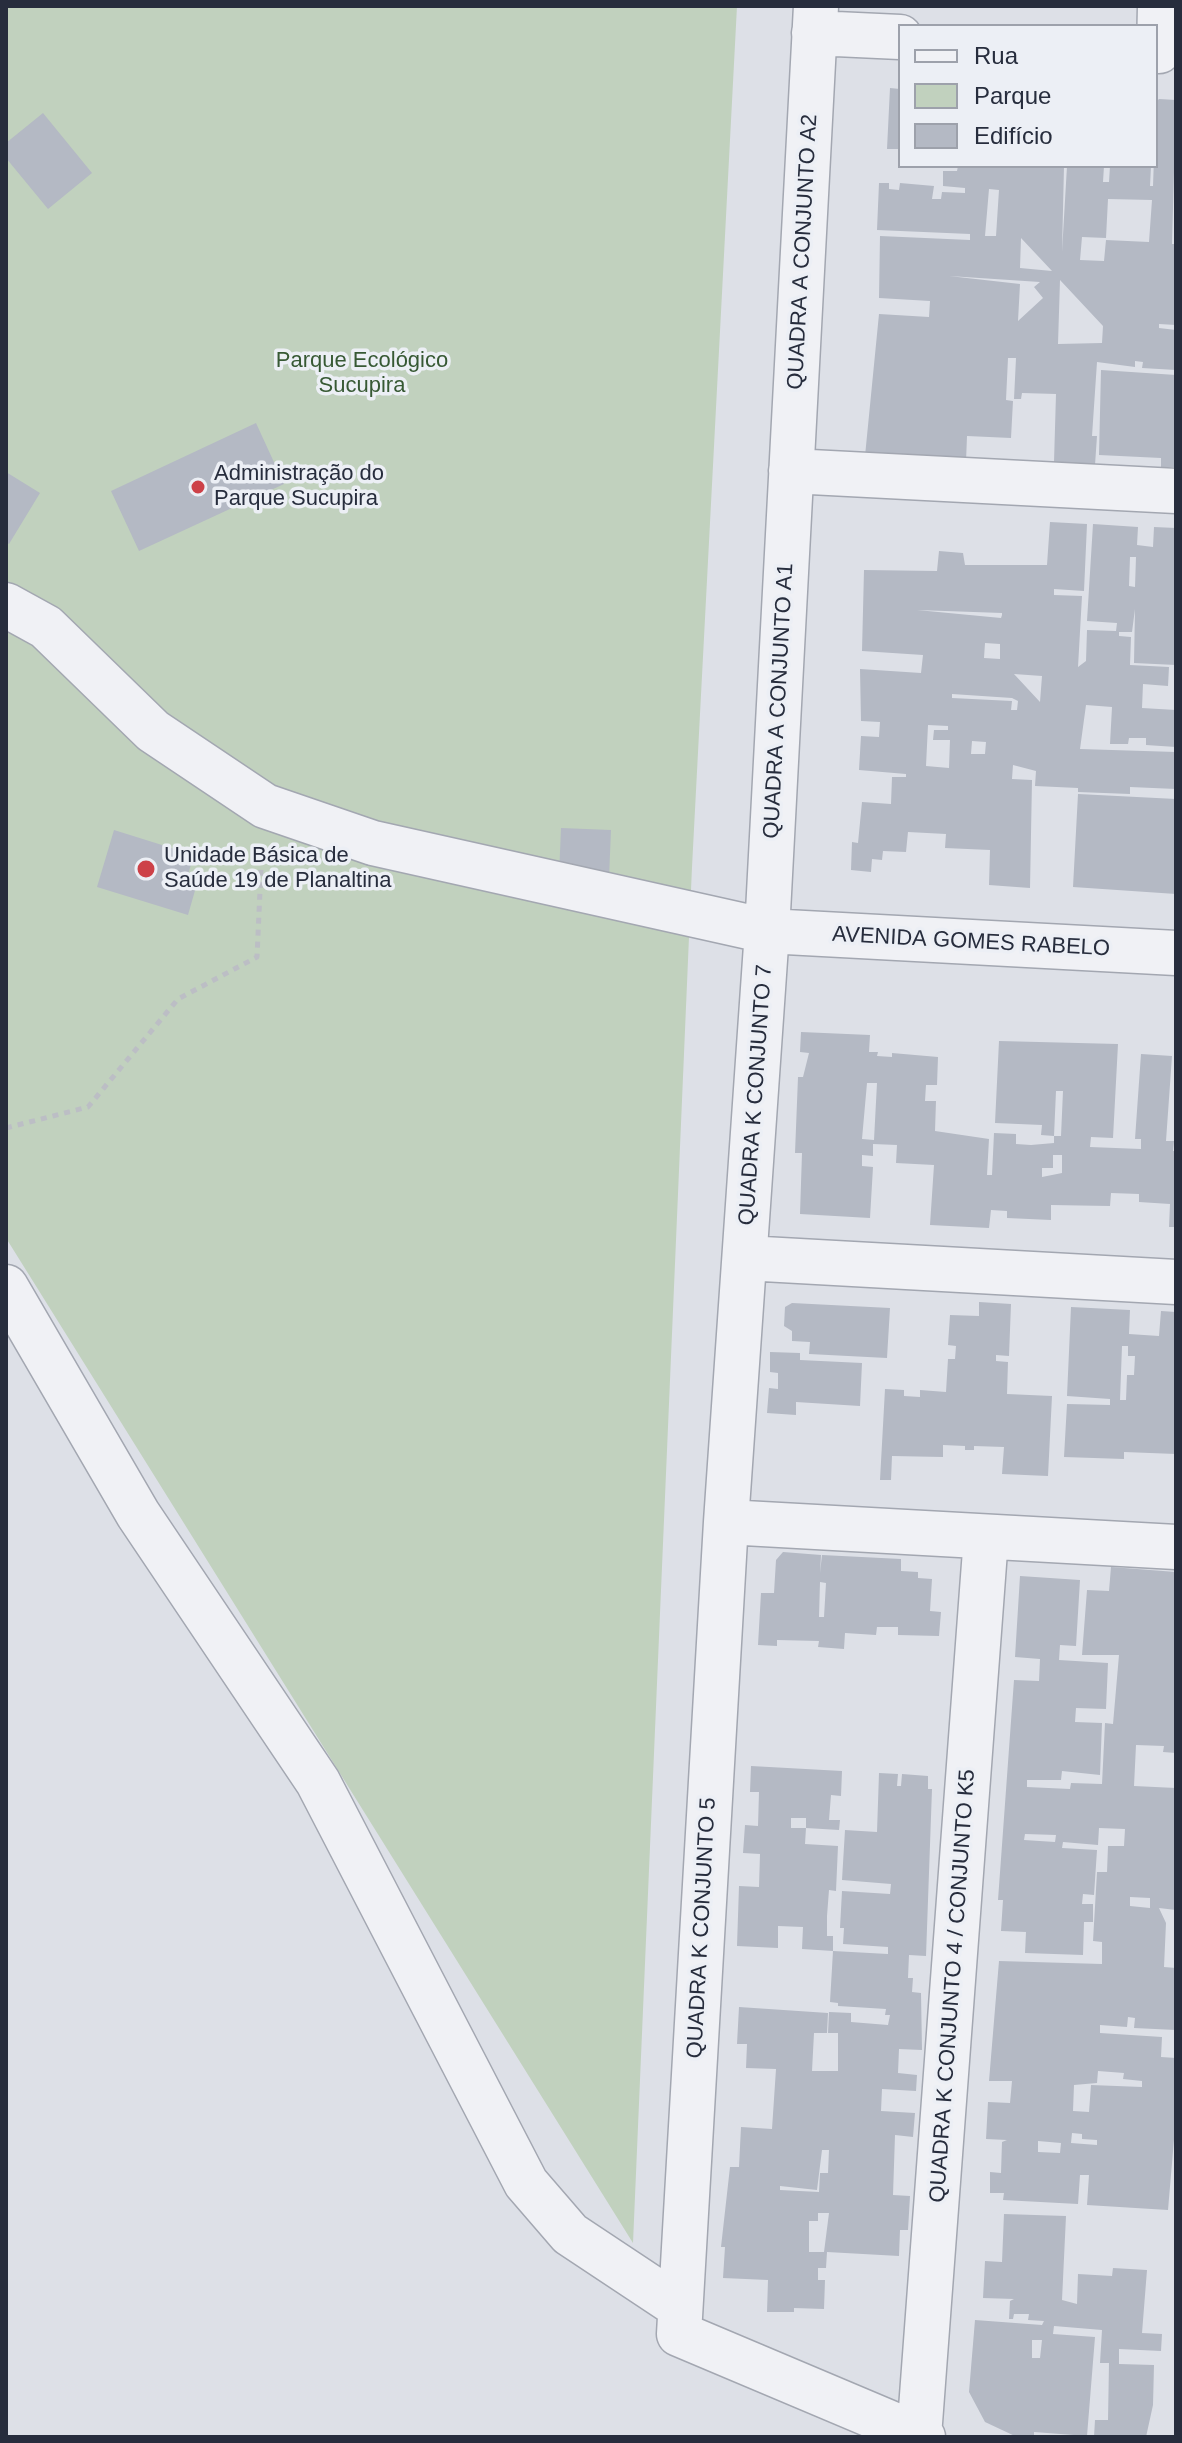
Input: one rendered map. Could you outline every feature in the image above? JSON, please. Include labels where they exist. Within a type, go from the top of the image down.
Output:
[{"type":"street","points":[[1160,6],[1164,52]]},
{"type":"street","points":[[815,19],[898,37]]},
{"type":"street","name":"QUADRA A CONJUNTO A2","points":[[791,471],[815,19]]},
{"type":"street","points":[[791,471],[1176,491]]},
{"type":"street","name":"QUADRA A CONJUNTO A1","points":[[767,931],[791,471]]},
{"type":"street","name":"AVENIDA GOMES RABELO","points":[[6,605],[46,627],[153,731],[265,806],[373,843],[767,931],[1176,953]]},
{"type":"street","name":"QUADRA K CONJUNTO 7","points":[[726,1522],[767,931]]},
{"type":"street","points":[[745,1258],[1176,1282]]},
{"type":"street","points":[[6,1287],[138,1514],[318,1782],[526,2183],[570,2234],[679,2320],[921,2436]]},
{"type":"street","points":[[726,1522],[1176,1547]]},
{"type":"street","name":"QUADRA K CONJUNTO 5","points":[[679,2320],[726,1522]]},
{"type":"street","name":"QUADRA K CONJUNTO 4 / CONJUNTO K5","points":[[921,2436],[986,1537]]},
{"type":"path","points":[[6,1128],[88,1107],[178,999],[257,957],[265,806]]},
{"type":"green space","name":"Parque Ecológico Sucupira","points":[[6,6],[737,6],[692,867],[633,2243],[6,1238]]},
{"type":"building","points":[[890,88],[898,89],[898,149],[887,149]]},
{"type":"building","points":[[1158,100],[1176,100],[1172,244],[1176,244],[1176,325],[1159,324],[1159,328],[1176,330],[1176,370],[1142,368],[1143,362],[1135,361],[1135,367],[1097,362],[1092,436],[1097,436],[1095,465],[1054,462],[1056,394],[1022,393],[1021,399],[1014,399],[1016,358],[1008,358],[1006,400],[1013,401],[1011,438],[967,436],[966,462],[865,456],[879,314],[929,317],[930,301],[879,298],[880,236],[970,240],[970,234],[877,230],[879,183],[889,183],[889,189],[899,190],[900,183],[934,186],[932,199],[941,199],[942,192],[965,193],[965,188],[943,186],[943,171],[957,171],[958,168],[1064,168],[1062,252],[1067,168],[1104,168],[1103,182],[1109,182],[1110,168],[1151,168],[1150,186],[1153,186],[1154,168],[1158,168]],"holes":[[[989,189],[999,190],[996,236],[985,236]],[[1108,199],[1152,200],[1149,242],[1106,240],[1104,261],[1080,260],[1082,237],[1106,238]],[[1021,238],[1052,271],[1020,268]],[[949,276],[1040,282],[1034,287],[1043,298],[1018,321],[1020,284]],[[1060,280],[1103,326],[1102,343],[1058,344]]]},
{"type":"building","points":[[43,113],[92,173],[48,209],[6,158],[6,143]]},
{"type":"building","points":[[1101,370],[1176,375],[1176,467],[1161,467],[1161,458],[1099,455]]},
{"type":"building","name":"Administração do Parque Sucupira","points":[[256,423],[284,484],[139,551],[111,491]]},
{"type":"building","points":[[6,472],[40,493],[9,544],[6,542]]},
{"type":"building","points":[[1050,522],[1087,524],[1084,591],[1054,589],[1054,595],[1082,596],[1078,667],[1086,661],[1087,630],[1116,631],[1117,623],[1087,621],[1093,524],[1138,527],[1137,545],[1153,547],[1154,527],[1176,528],[1176,665],[1134,663],[1135,609],[1132,632],[1119,632],[1119,636],[1131,637],[1130,665],[1169,667],[1168,686],[1143,684],[1142,708],[1176,710],[1176,747],[1146,745],[1146,738],[1129,738],[1128,744],[1110,744],[1112,707],[1086,705],[1080,749],[1176,752],[1176,789],[1130,787],[1130,794],[1035,786],[1036,771],[1013,765],[1012,779],[1032,780],[1030,888],[989,885],[990,850],[945,848],[946,834],[908,832],[906,852],[883,851],[882,860],[872,859],[871,872],[851,870],[852,842],[858,843],[862,802],[891,804],[892,777],[906,777],[906,774],[859,770],[861,736],[879,737],[880,722],[861,721],[860,669],[921,673],[923,655],[862,651],[864,570],[937,571],[939,551],[963,553],[965,565],[1047,565]],"holes":[[[1130,557],[1136,557],[1135,587],[1129,586]],[[917,610],[1002,613],[1001,618]],[[985,643],[1000,644],[1000,659],[984,658]],[[1014,674],[1042,676],[1040,702]],[[952,694],[1012,698],[1018,701],[1017,710],[1011,710],[1012,701],[952,698]],[[928,725],[948,726],[948,730],[934,730],[933,740],[950,740],[949,768],[926,766]],[[972,741],[986,742],[985,754],[971,754]]]},
{"type":"building","points":[[1078,794],[1176,799],[1176,894],[1073,887]]},
{"type":"building","points":[[561,828],[611,830],[609,878],[559,876]]},
{"type":"building","name":"Unidade Básica de Saúde 19 de Planaltina","points":[[114,830],[194,855],[185,884],[196,887],[188,915],[97,887]]},
{"type":"building","points":[[801,1032],[870,1035],[869,1052],[878,1052],[877,1056],[892,1057],[892,1053],[938,1057],[937,1085],[926,1085],[925,1101],[936,1101],[935,1131],[989,1139],[987,1175],[992,1175],[994,1133],[1016,1134],[1016,1144],[1054,1143],[1054,1136],[1041,1135],[1042,1125],[995,1123],[999,1041],[1118,1044],[1113,1138],[1091,1137],[1090,1147],[1141,1149],[1141,1139],[1135,1139],[1141,1054],[1172,1056],[1166,1141],[1174,1141],[1173,1151],[1176,1151],[1176,1227],[1169,1227],[1170,1204],[1139,1202],[1139,1194],[1111,1193],[1110,1206],[1051,1205],[1051,1220],[1007,1218],[1007,1211],[991,1210],[989,1228],[930,1225],[934,1165],[896,1163],[897,1145],[873,1144],[873,1156],[862,1155],[862,1166],[873,1167],[870,1218],[800,1214],[802,1153],[795,1153],[798,1077],[803,1077],[809,1053],[800,1052]],"holes":[[[867,1083],[877,1083],[874,1140],[862,1139]],[[1056,1091],[1063,1091],[1061,1136],[1054,1136]],[[1053,1155],[1062,1155],[1062,1173],[1042,1177],[1042,1168],[1053,1168]]]},
{"type":"building","points":[[979,1302],[1011,1304],[1009,1356],[996,1355],[996,1361],[1008,1362],[1007,1394],[1052,1396],[1048,1476],[1002,1474],[1004,1447],[974,1446],[974,1450],[965,1450],[965,1446],[943,1445],[943,1457],[892,1456],[891,1480],[880,1480],[885,1389],[904,1390],[904,1396],[920,1397],[920,1390],[946,1392],[948,1359],[955,1359],[956,1346],[948,1345],[950,1315],[979,1316]]},
{"type":"building","points":[[792,1303],[890,1308],[887,1358],[809,1354],[810,1342],[792,1341],[792,1331],[784,1326],[785,1307]]},
{"type":"building","points":[[1071,1307],[1130,1310],[1129,1334],[1159,1336],[1161,1311],[1176,1312],[1176,1454],[1124,1452],[1124,1459],[1064,1457],[1067,1404],[1110,1405],[1110,1399],[1067,1396]],"holes":[[[1122,1346],[1128,1346],[1128,1356],[1135,1356],[1134,1375],[1127,1375],[1126,1400],[1120,1400]]]},
{"type":"building","points":[[770,1352],[800,1353],[800,1360],[862,1363],[860,1406],[796,1402],[796,1415],[767,1413],[769,1388],[778,1389],[778,1373],[770,1372]]},
{"type":"building","points":[[783,1552],[821,1555],[820,1573],[822,1555],[901,1559],[901,1571],[918,1572],[918,1578],[932,1579],[930,1611],[941,1612],[939,1636],[898,1635],[898,1627],[877,1627],[876,1635],[845,1633],[844,1649],[818,1647],[819,1641],[777,1640],[777,1646],[758,1645],[761,1593],[774,1593],[776,1560]],"holes":[[[820,1582],[826,1583],[824,1617],[819,1617]]]},
{"type":"building","points":[[1111,1567],[1176,1572],[1176,1753],[1163,1752],[1164,1746],[1136,1745],[1134,1786],[1176,1788],[1176,1910],[1159,1908],[1166,1923],[1164,1967],[1176,1968],[1176,2030],[1134,2028],[1135,2018],[1128,2017],[1127,2027],[1100,2025],[1100,2033],[1162,2037],[1161,2057],[1176,2058],[1176,2116],[1168,2210],[1087,2205],[1089,2175],[1080,2175],[1078,2204],[1003,2200],[1004,2193],[990,2193],[990,2172],[1001,2173],[1002,2142],[1007,2140],[986,2139],[988,2102],[1010,2103],[1012,2081],[989,2081],[999,1961],[1102,1964],[1102,1942],[1093,1941],[1097,1872],[1107,1872],[1108,1846],[1124,1846],[1125,1829],[1099,1828],[1098,1845],[1063,1842],[1062,1848],[1097,1850],[1094,1895],[1083,1894],[1082,1904],[1093,1904],[1093,1922],[1084,1922],[1083,1955],[1025,1953],[1026,1932],[1001,1931],[1003,1900],[998,1900],[1014,1680],[1039,1681],[1040,1659],[1015,1657],[1020,1576],[1080,1580],[1076,1646],[1060,1645],[1059,1660],[1108,1663],[1106,1709],[1076,1708],[1075,1722],[1102,1723],[1100,1775],[1062,1771],[1061,1780],[1027,1780],[1027,1787],[1070,1789],[1071,1783],[1102,1784],[1105,1723],[1113,1724],[1119,1655],[1082,1655],[1087,1590],[1109,1591]],"holes":[[[1025,1834],[1056,1835],[1055,1842],[1024,1840]],[[1130,1897],[1150,1898],[1150,1908],[1130,1906]],[[1098,2071],[1124,2073],[1123,2079],[1142,2081],[1142,2087],[1091,2085],[1089,2112],[1073,2111],[1074,2085],[1097,2083]],[[1072,2133],[1082,2134],[1082,2139],[1097,2140],[1097,2145],[1071,2143]],[[1038,2141],[1061,2143],[1060,2153],[1038,2152]]]},
{"type":"building","points":[[751,1766],[842,1771],[841,1796],[831,1795],[829,1820],[840,1820],[839,1830],[806,1828],[805,1844],[838,1846],[836,1891],[829,1890],[827,1916],[827,1936],[833,1936],[833,1951],[802,1949],[803,1927],[778,1926],[778,1948],[737,1946],[739,1886],[759,1887],[760,1854],[743,1853],[745,1825],[758,1826],[759,1792],[750,1792]],"holes":[[[791,1818],[806,1818],[806,1828],[791,1828]]]},
{"type":"building","points":[[879,1773],[898,1774],[897,1786],[901,1786],[902,1774],[928,1776],[928,1789],[932,1789],[926,1956],[909,1955],[908,1978],[913,1978],[912,1992],[921,1993],[922,2050],[899,2049],[898,2073],[917,2075],[916,2091],[882,2089],[881,2111],[915,2113],[913,2137],[895,2135],[893,2195],[910,2196],[908,2230],[900,2230],[899,2256],[827,2252],[826,2268],[818,2268],[818,2280],[825,2280],[824,2309],[794,2308],[794,2312],[767,2312],[768,2280],[723,2278],[725,2247],[721,2247],[730,2167],[739,2167],[741,2127],[772,2129],[776,2069],[746,2068],[747,2044],[737,2044],[739,2007],[828,2013],[827,2033],[814,2033],[812,2071],[838,2071],[838,2033],[828,2033],[829,2012],[851,2013],[851,2022],[888,2025],[890,2015],[885,2015],[886,2009],[838,2006],[838,2003],[830,2002],[833,1951],[888,1954],[888,1947],[843,1944],[844,1928],[840,1928],[842,1891],[890,1894],[891,1884],[842,1880],[845,1830],[877,1832]],"holes":[[[822,2150],[829,2150],[828,2173],[820,2173],[819,2192],[780,2190],[780,2186],[817,2190]],[[818,2213],[829,2213],[824,2252],[809,2252],[809,2221],[818,2221]]]},
{"type":"building","points":[[1004,2214],[1066,2216],[1062,2300],[1077,2304],[1078,2274],[1112,2276],[1113,2268],[1147,2270],[1142,2333],[1162,2334],[1161,2351],[1119,2349],[1119,2364],[1154,2365],[1153,2405],[1146,2437],[1094,2437],[1095,2420],[1108,2420],[1109,2363],[1100,2363],[1102,2330],[1054,2326],[1053,2334],[1095,2337],[1087,2436],[1034,2432],[1034,2437],[1017,2437],[985,2422],[969,2392],[975,2320],[1042,2325],[1044,2321],[1028,2320],[1029,2314],[1014,2314],[1013,2319],[1009,2319],[1010,2301],[1014,2299],[983,2298],[985,2261],[1002,2262]],"holes":[[[1032,2340],[1042,2340],[1040,2358],[1032,2358]]]},
{"type":"place","name":"Administração do Parque Sucupira","points":[[198,487]]},
{"type":"place","name":"Unidade Básica de Saúde 19 de Planaltina","points":[[146,869]]}]
